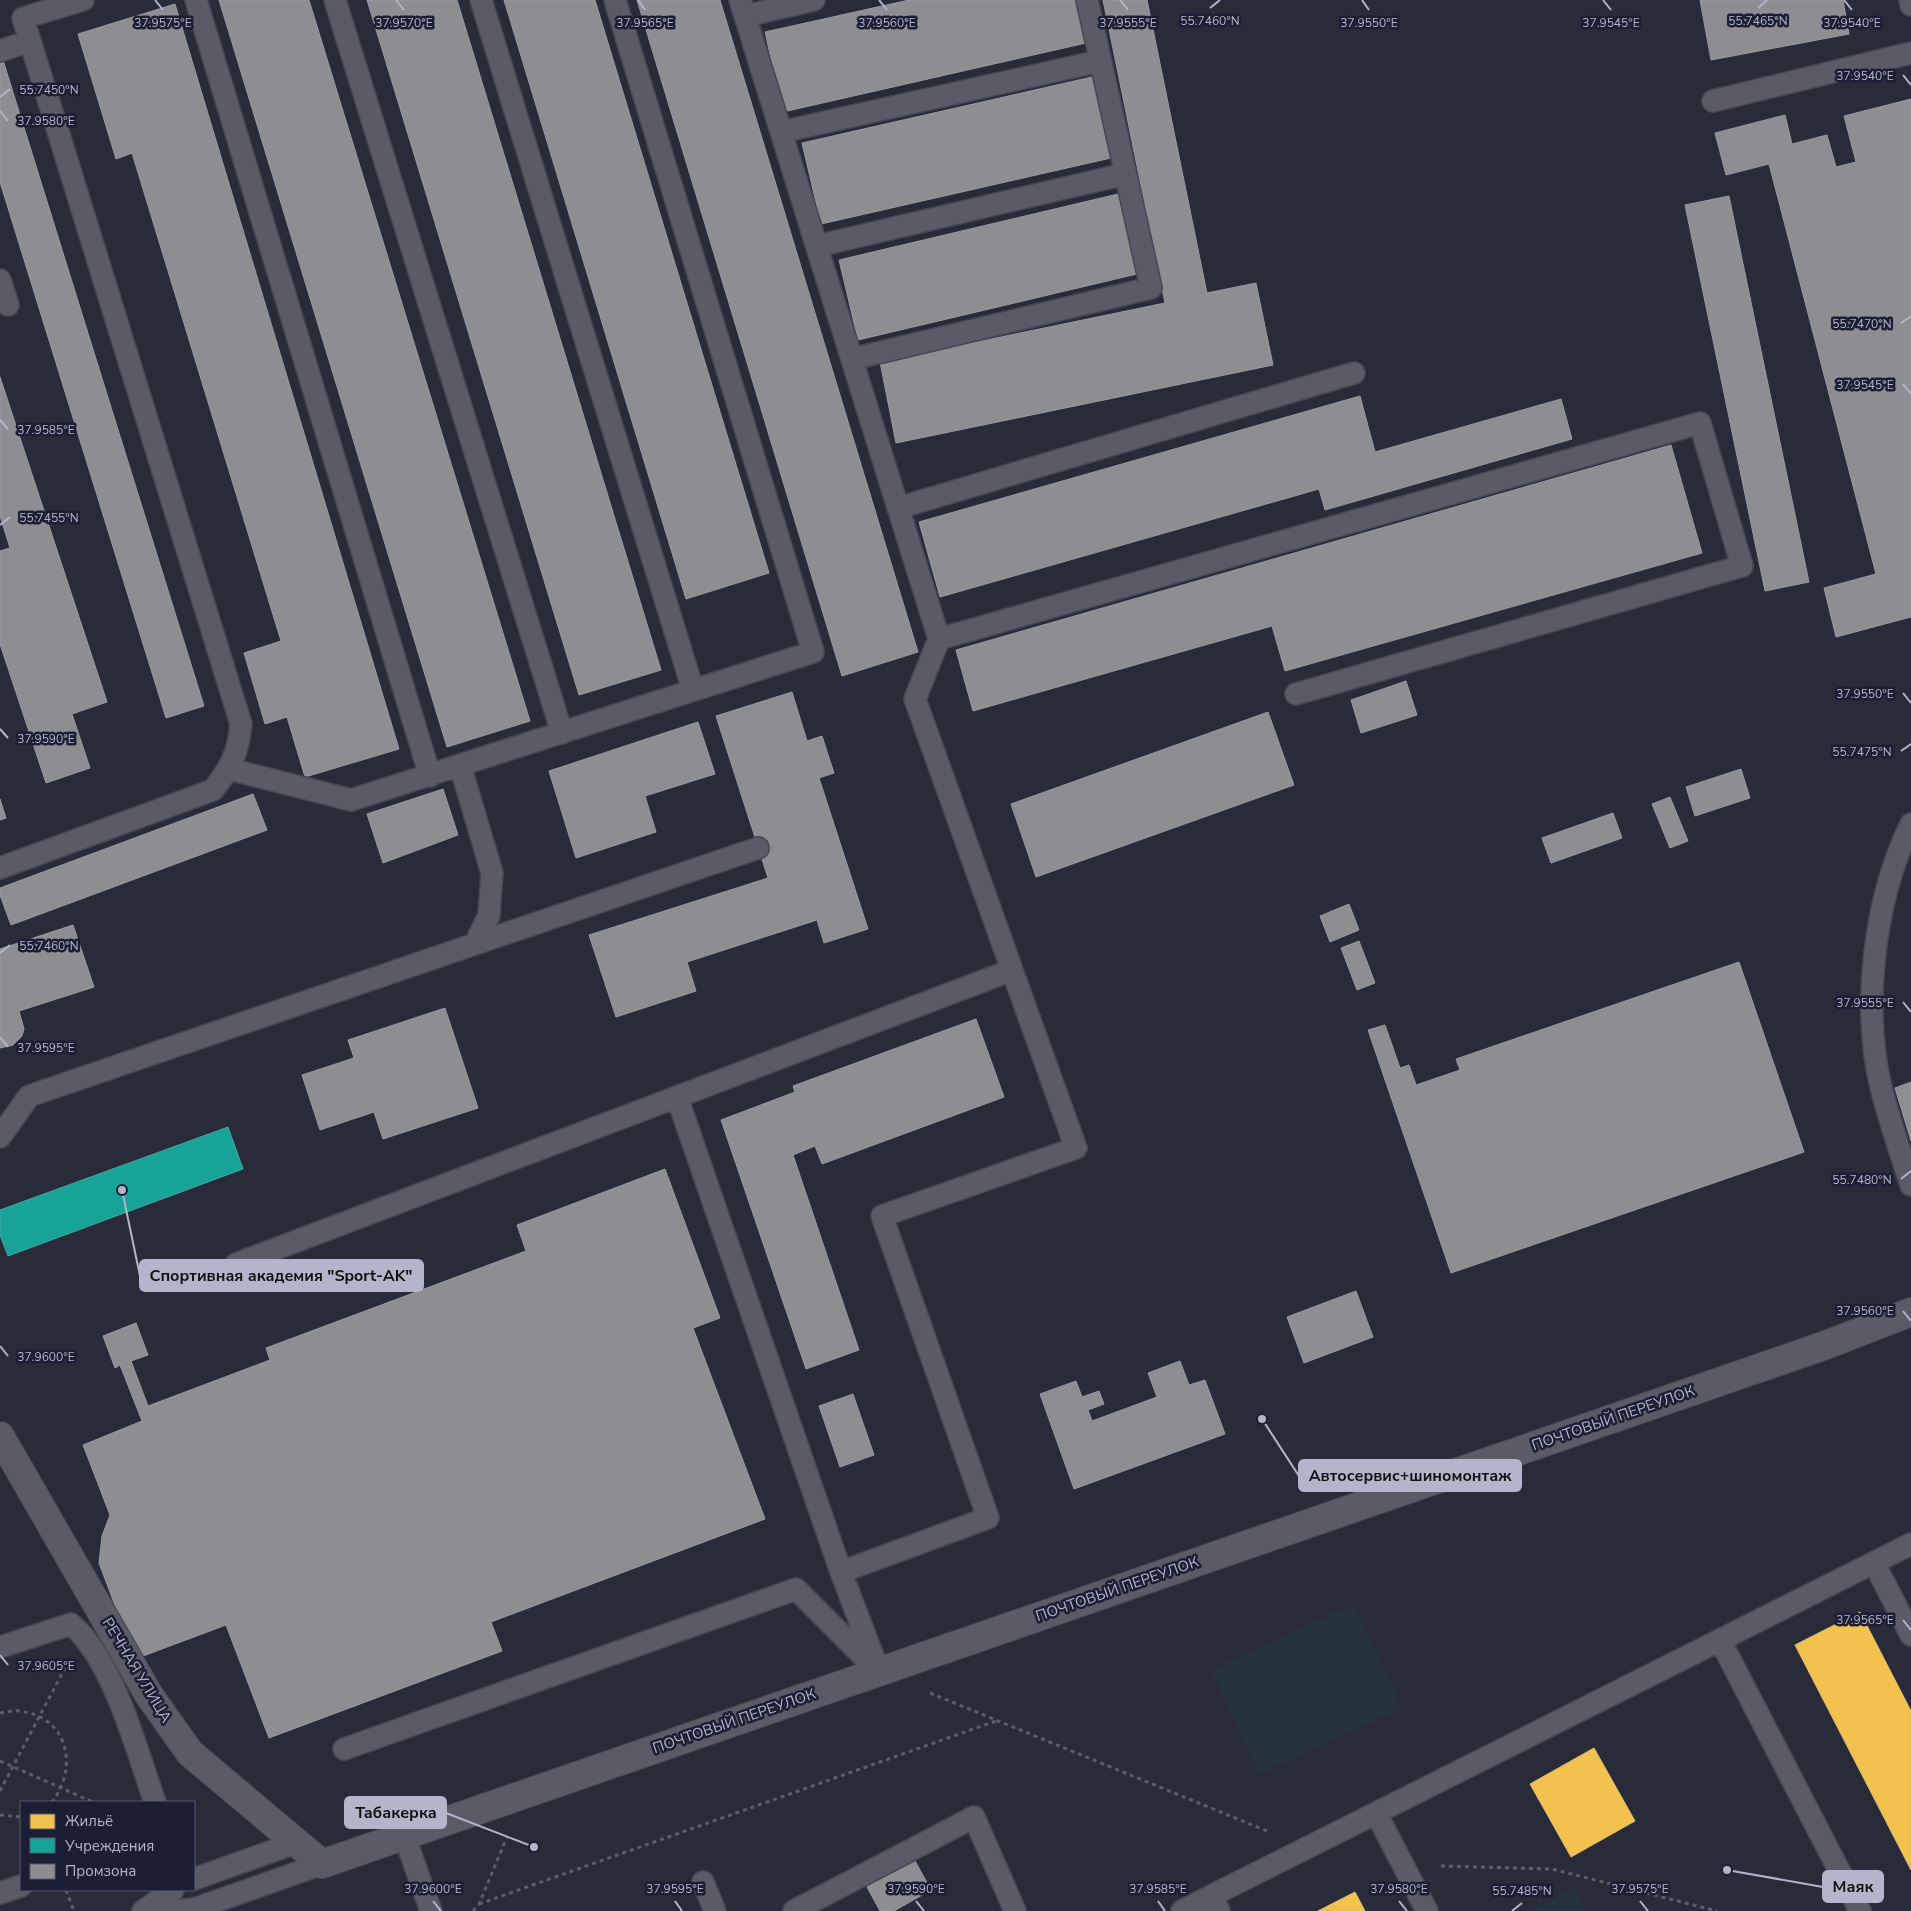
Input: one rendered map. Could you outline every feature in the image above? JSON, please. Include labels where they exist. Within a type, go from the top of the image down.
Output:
[{"type":"street","name":"ПОЧТОВЫЙ ПЕРЕУЛОК","points":[[322,1864],[1826,1345],[1911,1312]]},
{"type":"street","name":"РЕЧНАЯ УЛИЦА","points":[[1,1440],[149,1694],[190,1753],[322,1864]]},
{"type":"lane","points":[[0,868],[213,790],[229,769],[239,748],[241,724],[23,18],[83,0]]},
{"type":"lane","points":[[196,0],[430,776]]},
{"type":"lane","points":[[335,0],[562,733]]},
{"type":"lane","points":[[481,0],[693,690]]},
{"type":"lane","points":[[229,769],[351,800],[813,652],[615,0]]},
{"type":"lane","points":[[814,0],[743,8],[940,639],[915,699],[1076,1148],[882,1216],[988,1518],[841,1572]]},
{"type":"lane","points":[[852,359],[1151,288],[1087,0]]},
{"type":"lane","points":[[1910,0],[1911,5]]},
{"type":"lane","points":[[0,51],[29,41]]},
{"type":"lane","points":[[1713,101],[1911,53]]},
{"type":"lane","points":[[781,132],[1100,61]]},
{"type":"lane","points":[[817,246],[1125,174]]},
{"type":"lane","points":[[0,280],[8,305]]},
{"type":"lane","points":[[898,508],[1354,373]]},
{"type":"lane","points":[[940,639],[1700,423],[1742,566],[1296,694]]},
{"type":"lane","points":[[460,765],[492,873],[489,915],[474,944]]},
{"type":"lane","points":[[1911,824],[1900,846],[1886,891],[1876,949],[1872,1003],[1875,1048],[1882,1090],[1911,1185]]},
{"type":"lane","points":[[0,1136],[29,1096],[758,848]]},
{"type":"lane","points":[[236,1264],[1012,970]]},
{"type":"lane","points":[[677,1097],[841,1572],[879,1672]]},
{"type":"lane","points":[[1182,1911],[1215,1904],[1290,1856],[1911,1544]]},
{"type":"lane","points":[[1874,1563],[1911,1635]]},
{"type":"lane","points":[[344,1749],[796,1589],[879,1672]]},
{"type":"lane","points":[[0,1647],[71,1624],[84,1635],[112,1683],[155,1801]]},
{"type":"lane","points":[[1720,1640],[1860,1911]]},
{"type":"lane","points":[[1376,1813],[1427,1911]]},
{"type":"lane","points":[[794,1911],[974,1817],[1015,1911]]},
{"type":"lane","points":[[404,1835],[431,1911]]},
{"type":"lane","points":[[195,1879],[298,1842]]},
{"type":"lane","points":[[170,1911],[194,1910],[322,1864]]},
{"type":"lane","points":[[703,1882],[714,1911]]},
{"type":"lane","points":[[0,1894],[20,1886]]},
{"type":"lane","points":[[143,1911],[173,1891]]},
{"type":"path","points":[[0,1791],[84,1635]]},
{"type":"path","points":[[928,1692],[1279,1836],[1290,1856]]},
{"type":"path","points":[[0,1713],[18,1710],[39,1716],[54,1729],[65,1747],[68,1768],[62,1788],[53,1801]]},
{"type":"path","points":[[479,1904],[997,1720]]},
{"type":"path","points":[[0,1761],[91,1801]]},
{"type":"path","points":[[0,1815],[20,1817]]},
{"type":"path","points":[[473,1911],[479,1904],[510,1830]]},
{"type":"path","points":[[1403,1865],[1552,1870],[1717,1911]]},
{"type":"path","points":[[66,1891],[74,1911]]},
{"type":"shaded area","points":[[1354,1604],[1402,1708],[1259,1774],[1211,1670]]},
{"type":"shaded area","points":[[1574,1887],[1587,1911],[1530,1911]]},
{"type":"building: Жильё","points":[[1860,1612],[1911,1711],[1911,1870],[1795,1645]]},
{"type":"building: Жильё","points":[[1594,1748],[1635,1821],[1571,1857],[1530,1784]]},
{"type":"building: Жильё","points":[[1355,1892],[1365,1911],[1318,1911]]},
{"type":"building: Учреждения","points":[[228,1127],[243,1169],[8,1256],[0,1235],[0,1210]]},
{"type":"building: Промзона","points":[[219,0],[309,0],[530,721],[447,747]]},
{"type":"building: Промзона","points":[[367,0],[457,0],[661,670],[579,695]]},
{"type":"building: Промзона","points":[[504,0],[595,0],[769,573],[686,599]]},
{"type":"building: Промзона","points":[[637,0],[720,0],[918,652],[842,676]]},
{"type":"building: Промзона","points":[[909,0],[1076,0],[1086,43],[783,112],[765,32]]},
{"type":"building: Промзона","points":[[1103,0],[1147,0],[1207,293],[1256,283],[1273,365],[896,443],[880,362],[1165,303]]},
{"type":"building: Промзона","points":[[1700,0],[1843,0],[1849,34],[1711,60]]},
{"type":"building: Промзона","points":[[175,4],[399,749],[305,777],[287,717],[265,724],[244,653],[281,641],[132,153],[116,159],[78,34]]},
{"type":"building: Промзона","points":[[3,60],[204,706],[166,718],[0,182],[0,61]]},
{"type":"building: Промзона","points":[[1092,77],[1111,158],[821,224],[802,143]]},
{"type":"building: Промзона","points":[[1911,99],[1911,617],[1836,637],[1824,588],[1876,574],[1769,164],[1726,175],[1715,133],[1785,115],[1792,144],[1827,135],[1836,167],[1856,162],[1844,116]]},
{"type":"building: Промзона","points":[[1118,194],[1137,274],[858,340],[839,260]]},
{"type":"building: Промзона","points":[[1729,196],[1809,582],[1765,591],[1685,205]]},
{"type":"building: Промзона","points":[[0,377],[107,702],[72,714],[90,768],[46,783],[0,644],[0,551],[10,548],[0,516]]},
{"type":"building: Промзона","points":[[1360,396],[1375,452],[1561,399],[1572,439],[1325,510],[1319,489],[940,597],[919,522]]},
{"type":"building: Промзона","points":[[1671,445],[1702,553],[1285,671],[1272,626],[973,711],[956,650]]},
{"type":"building: Промзона","points":[[1406,681],[1417,715],[1361,733],[1351,700]]},
{"type":"building: Промзона","points":[[792,692],[807,741],[822,736],[834,773],[819,778],[868,929],[824,943],[817,920],[687,962],[696,991],[616,1017],[589,935],[768,878],[716,716]]},
{"type":"building: Промзона","points":[[1268,712],[1294,785],[1036,877],[1011,804]]},
{"type":"building: Промзона","points":[[698,722],[715,774],[645,796],[656,832],[576,858],[549,771]]},
{"type":"building: Промзона","points":[[1741,769],[1750,798],[1695,816],[1686,787]]},
{"type":"building: Промзона","points":[[443,789],[458,835],[383,863],[367,814]]},
{"type":"building: Промзона","points":[[253,794],[267,830],[11,925],[0,895],[0,888]]},
{"type":"building: Промзона","points":[[1670,797],[1688,841],[1670,848],[1652,804]]},
{"type":"building: Промзона","points":[[0,799],[6,818],[0,820]]},
{"type":"building: Промзона","points":[[1613,813],[1622,838],[1551,863],[1542,838]]},
{"type":"building: Промзона","points":[[1349,904],[1359,930],[1330,942],[1320,916]]},
{"type":"building: Промзона","points":[[73,925],[94,987],[19,1011],[24,1029],[22,1036],[13,1045],[0,1048],[0,949]]},
{"type":"building: Промзона","points":[[1359,941],[1375,983],[1357,990],[1341,948]]},
{"type":"building: Промзона","points":[[1739,962],[1804,1152],[1451,1273],[1368,1030],[1385,1025],[1400,1068],[1409,1065],[1416,1085],[1460,1070],[1456,1059]]},
{"type":"building: Промзона","points":[[445,1008],[478,1108],[383,1139],[374,1112],[320,1130],[302,1075],[354,1058],[348,1040]]},
{"type":"building: Промзона","points":[[976,1019],[1004,1097],[822,1164],[815,1146],[793,1155],[859,1350],[806,1369],[721,1120],[795,1092],[793,1086]]},
{"type":"building: Промзона","points":[[1911,1082],[1911,1141],[1895,1088]]},
{"type":"building: Промзона","points":[[665,1169],[720,1318],[693,1328],[765,1519],[491,1622],[502,1651],[269,1738],[226,1625],[135,1659],[99,1563],[102,1536],[110,1515],[83,1445],[142,1421],[120,1365],[115,1368],[103,1336],[136,1323],[148,1355],[131,1361],[148,1406],[270,1360],[266,1348],[526,1251],[517,1225]]},
{"type":"building: Промзона","points":[[1356,1291],[1373,1337],[1304,1363],[1287,1317]]},
{"type":"building: Промзона","points":[[1180,1361],[1189,1385],[1205,1380],[1225,1434],[1074,1489],[1040,1394],[1076,1381],[1082,1397],[1099,1391],[1104,1404],[1088,1410],[1092,1421],[1157,1397],[1148,1373]]},
{"type":"building: Промзона","points":[[853,1394],[874,1455],[840,1467],[819,1406]]},
{"type":"building: Промзона","points":[[914,1859],[931,1890],[894,1911],[880,1911],[867,1887]]},
{"type":"place","name":"Спортивная академия \"Sport-AK\"","points":[[122,1190]]},
{"type":"place","name":"Автосервис+шиномонтаж","points":[[1262,1419]]},
{"type":"place","name":"Табакерка","points":[[534,1847]]},
{"type":"place","name":"Маяк","points":[[1727,1870]]}]
